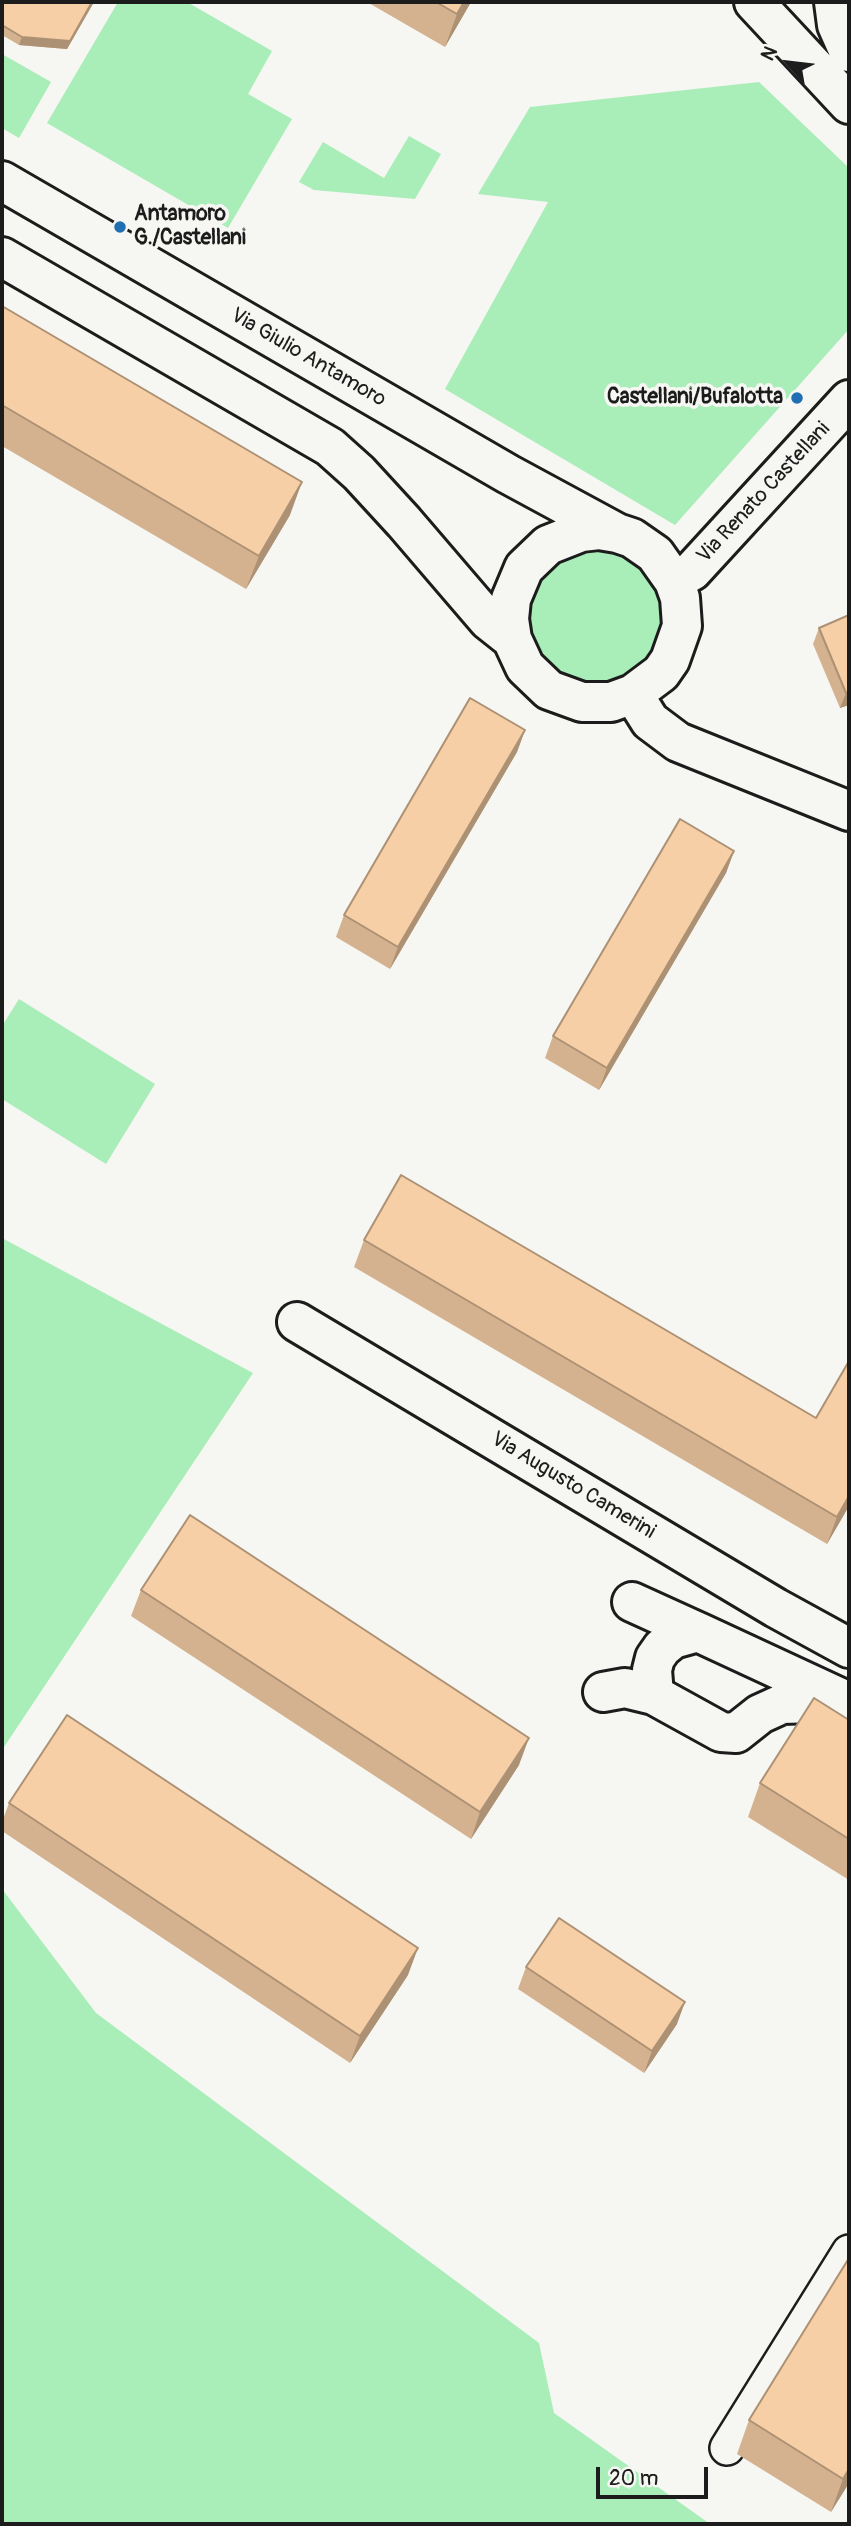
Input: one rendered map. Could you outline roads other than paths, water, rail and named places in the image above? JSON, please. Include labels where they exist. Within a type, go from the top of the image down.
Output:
[{"type":"street","points":[[754,2],[835,63]]},
{"type":"street","points":[[782,2],[835,63]]},
{"type":"street","points":[[834,2],[837,25],[835,63],[849,104]]},
{"type":"street","name":"Via Giulio Antamoro","points":[[2,181],[508,474],[644,545],[655,554],[674,581],[682,626],[677,645],[661,673],[633,694],[621,700],[582,702],[560,695],[535,679],[525,667],[512,639],[509,619],[511,599],[524,568],[548,545],[573,534],[599,530],[617,533]]},
{"type":"street","name":"Via Giulio Antamoro","points":[[2,257],[330,447],[384,499],[488,620],[512,639]]},
{"type":"street","name":"Via Renato Castellani","points":[[674,581],[692,571],[849,400]]},
{"type":"street","points":[[633,694],[650,721],[678,742],[849,811]]},
{"type":"street","name":"Via Augusto Camerini","points":[[297,1322],[776,1608],[849,1648]]},
{"type":"street","points":[[632,1602],[849,1702]]},
{"type":"street","points":[[654,1695],[652,1670],[655,1658],[673,1639],[698,1632]]},
{"type":"street","points":[[603,1692],[625,1688],[654,1695],[729,1734],[736,1733],[760,1714],[782,1704],[849,1702]]},
{"type":"street","points":[[727,2448],[849,2252]]},
{"type":"place","name":"Antamoro G./Castellani","points":[[120,227]]},
{"type":"place","name":"Castellani/Bufalotta","points":[[797,398]]}]
